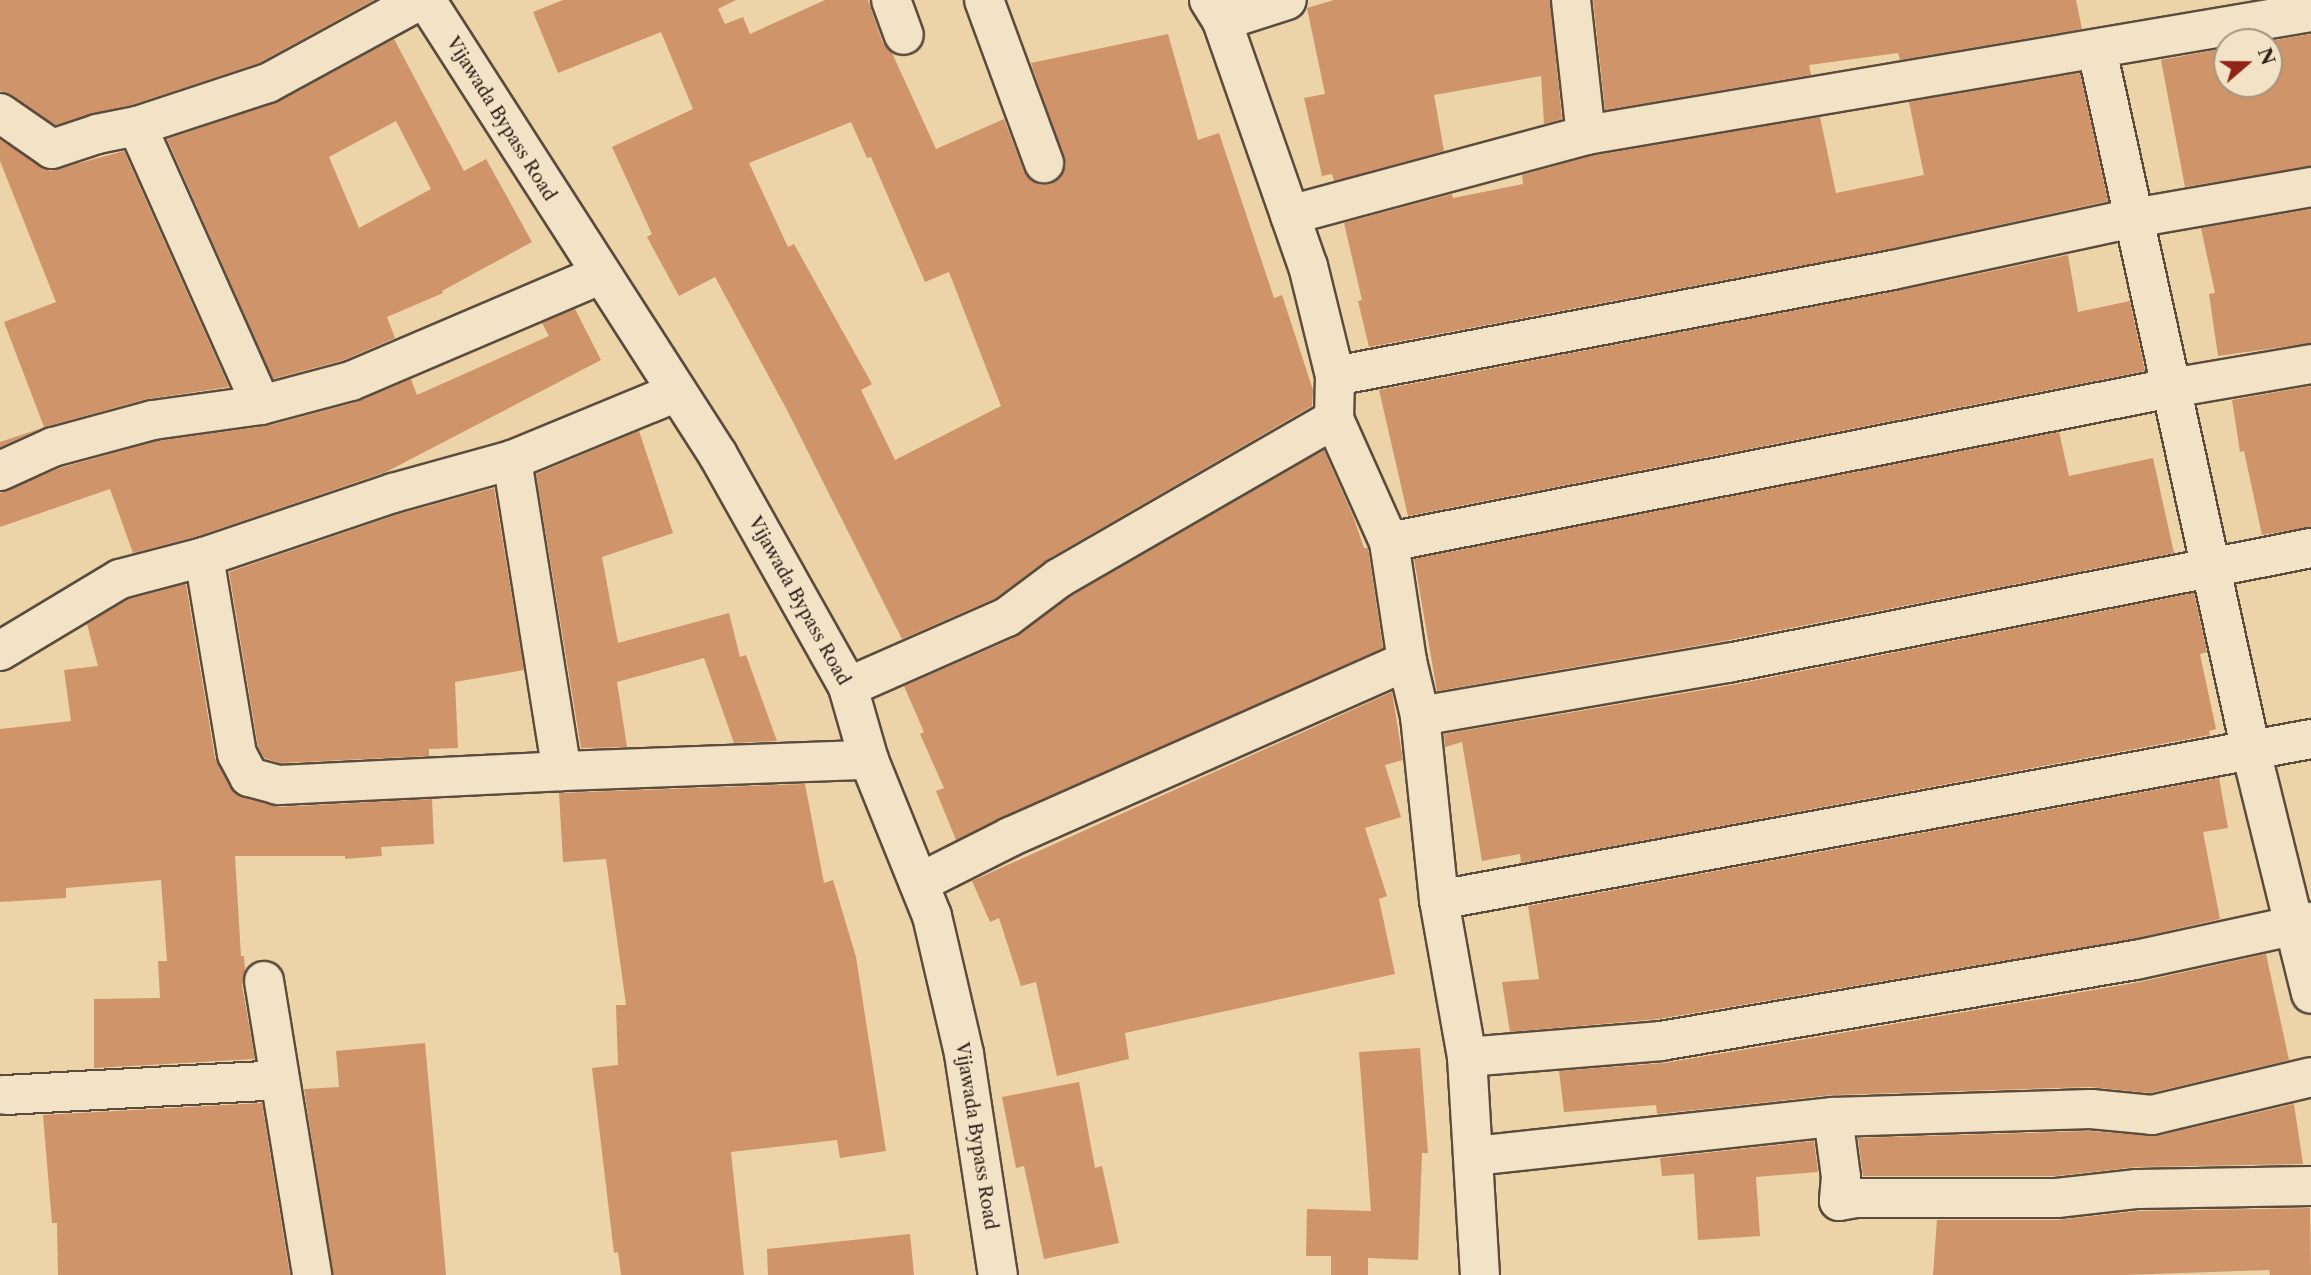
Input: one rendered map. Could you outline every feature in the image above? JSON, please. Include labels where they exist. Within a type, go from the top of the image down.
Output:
[{"type":"street","points":[[0,113],[52,149],[97,134],[137,127],[268,83],[420,0]]},
{"type":"street","name":"Vijawada Bypass Road","points":[[426,0],[718,455],[848,687],[869,760],[932,916],[964,1054],[998,1275]]},
{"type":"street","points":[[984,0],[1044,163]]},
{"type":"street","points":[[1287,0],[1215,11],[1308,266],[1335,376],[1334,419],[1389,542],[1406,661],[1420,716],[1438,901],[1467,1057],[1480,1275]]},
{"type":"street","points":[[1571,0],[1586,135]]},
{"type":"street","points":[[1290,215],[1586,135],[2097,50],[2292,10]]},
{"type":"street","points":[[2097,50],[2250,751],[2303,924],[2311,994]]},
{"type":"street","points":[[137,127],[261,405]]},
{"type":"street","points":[[1335,376],[1893,270],[2134,218],[2311,187]]},
{"type":"street","points":[[0,471],[53,447],[153,420],[261,405],[351,381],[600,275]]},
{"type":"street","points":[[1389,542],[2171,388],[2311,364]]},
{"type":"street","points":[[0,651],[120,579],[204,558],[393,493],[512,460],[677,392]]},
{"type":"street","points":[[848,687],[1007,617],[1059,578],[1334,419]]},
{"type":"street","points":[[512,460],[562,771]]},
{"type":"street","points":[[1420,716],[1728,663],[2311,548]]},
{"type":"street","points":[[204,558],[237,754],[249,777],[278,785],[869,760]]},
{"type":"street","points":[[919,883],[1010,837],[1406,661]]},
{"type":"street","points":[[1438,901],[2311,739]]},
{"type":"street","points":[[1467,1057],[1661,1041],[2136,960],[2303,924]]},
{"type":"street","points":[[264,981],[312,1275]]},
{"type":"street","points":[[1474,1156],[1833,1117],[2091,1109],[2152,1115],[2311,1077]]},
{"type":"street","points":[[5,1095],[280,1080]]},
{"type":"street","points":[[1833,1117],[1841,1177],[1839,1201],[1856,1198],[2057,1198],[2137,1189],[2311,1186]]},
{"type":"building","points":[[0,0],[374,0],[259,63],[131,105],[55,125],[12,95],[0,91]]},
{"type":"building","points":[[563,0],[736,0],[718,9],[725,24],[743,17],[750,34],[825,0],[868,0],[883,43],[892,53],[936,149],[1004,119],[1024,171],[1031,180],[1041,185],[1051,184],[1060,177],[1066,166],[1031,63],[1168,34],[1198,140],[1219,133],[1274,298],[1282,295],[1313,390],[1312,406],[1048,559],[996,598],[902,639],[787,410],[715,277],[679,296],[647,237],[652,234],[612,147],[693,109],[661,32],[558,73],[533,12]],"holes":[[[851,122],[867,158],[871,157],[925,282],[949,272],[1001,406],[895,460],[861,390],[872,384],[794,244],[788,247],[749,163]]]},
{"type":"building","points":[[1334,0],[1550,0],[1562,119],[1544,124],[1541,76],[1434,95],[1444,151],[1334,181],[1332,174],[1322,176],[1304,98],[1325,94],[1307,8]]},
{"type":"building","points":[[1593,0],[2076,0],[2082,29],[1900,60],[1898,53],[1809,65],[1811,75],[1605,110]]},
{"type":"building","points":[[2311,34],[2311,166],[2185,187],[2161,60],[2213,51],[2213,98],[2283,98],[2283,39]]},
{"type":"building","points":[[394,39],[464,171],[486,159],[532,242],[442,291],[443,293],[387,317],[395,338],[344,360],[273,379],[167,139],[278,102]],"holes":[[[396,121],[431,189],[359,228],[329,157]]]},
{"type":"building","points":[[2080,73],[2108,201],[1889,249],[1369,347],[1358,301],[1362,300],[1344,223],[1452,194],[1453,198],[1523,184],[1522,175],[1591,156],[1820,117],[1836,193],[1924,175],[1909,102]]},
{"type":"building","points":[[0,140],[50,171],[124,151],[229,387],[147,399],[44,427],[4,322],[56,302],[0,161]]},
{"type":"building","points":[[2311,209],[2311,343],[2218,356],[2209,294],[2215,293],[2201,228]]},
{"type":"building","points":[[2068,255],[2078,312],[2130,301],[2145,371],[1408,516],[1379,390],[1897,291]]},
{"type":"building","points":[[575,309],[601,360],[386,472],[198,536],[133,553],[110,489],[0,527],[0,493],[60,468],[157,441],[267,426],[357,402],[411,379],[417,395],[549,336],[542,323]]},
{"type":"building","points":[[2311,386],[2311,527],[2262,535],[2244,451],[2240,452],[2232,400]]},
{"type":"building","points":[[39,429],[0,447],[0,442]]},
{"type":"building","points":[[639,431],[673,533],[602,557],[618,643],[729,613],[740,657],[746,655],[777,741],[734,743],[704,658],[617,682],[627,747],[581,748],[536,474]]},
{"type":"building","points":[[2059,432],[2069,476],[2153,458],[2174,553],[1724,641],[1437,691],[1414,559]]},
{"type":"building","points":[[1324,450],[1364,548],[1368,548],[1383,648],[956,840],[936,791],[944,788],[920,734],[924,732],[904,686],[1016,637],[1071,596]]},
{"type":"building","points":[[494,488],[524,670],[455,682],[458,748],[429,749],[429,756],[280,763],[264,758],[258,747],[229,572],[399,514]]},
{"type":"building","points":[[186,584],[215,758],[235,794],[279,807],[432,799],[434,844],[381,847],[382,856],[345,859],[345,856],[235,856],[241,956],[244,956],[245,971],[242,985],[255,1059],[94,1068],[94,999],[160,998],[158,961],[167,961],[161,880],[66,888],[66,898],[0,902],[0,729],[71,721],[64,670],[98,666],[87,624],[129,599]]},
{"type":"building","points":[[2194,593],[2207,652],[2200,654],[2216,729],[2209,731],[2210,735],[1521,863],[1520,854],[1482,861],[1462,742],[1445,747],[1444,734],[1732,685]]},
{"type":"building","points":[[1392,692],[1403,760],[1385,765],[1401,817],[1365,828],[1387,896],[1379,899],[1395,974],[1125,1033],[1129,1059],[1057,1076],[1036,982],[1021,986],[999,918],[990,922],[972,881]]},
{"type":"building","points":[[2219,778],[2228,828],[2203,832],[2220,919],[2132,939],[1658,1019],[1510,1032],[1502,982],[1539,979],[1528,906]]},
{"type":"building","points":[[805,784],[824,883],[833,880],[856,957],[886,1151],[840,1158],[837,1140],[731,1152],[744,1275],[621,1275],[618,1252],[614,1253],[592,1068],[618,1065],[616,1005],[626,1005],[606,859],[563,862],[559,793]]},
{"type":"building","points":[[2266,954],[2289,1060],[2150,1093],[2090,1087],[1832,1095],[1657,1114],[1656,1105],[1564,1112],[1559,1071],[1665,1063],[2140,982]]},
{"type":"building","points":[[425,1043],[446,1275],[333,1275],[304,1089],[339,1087],[336,1051]]},
{"type":"building","points":[[1420,1048],[1428,1153],[1422,1153],[1418,1260],[1368,1258],[1368,1275],[1331,1275],[1331,1256],[1306,1256],[1307,1209],[1371,1211],[1359,1052]]},
{"type":"building","points":[[1079,1082],[1095,1168],[1102,1166],[1119,1243],[1044,1259],[1024,1166],[1016,1168],[1002,1097]]},
{"type":"building","points":[[262,1103],[290,1275],[58,1275],[57,1223],[52,1223],[43,1115]]},
{"type":"building","points":[[2294,1104],[2303,1164],[2137,1167],[2056,1176],[1863,1176],[1858,1138],[2090,1131],[2157,1136]]},
{"type":"building","points":[[1814,1141],[1818,1172],[1756,1177],[1760,1236],[1698,1240],[1694,1174],[1662,1176],[1660,1158]]},
{"type":"building","points":[[2310,1208],[2311,1275],[2270,1275],[2269,1270],[2125,1275],[1933,1275],[1937,1220],[2057,1220],[2138,1211]]},
{"type":"building","points":[[910,1234],[914,1275],[768,1275],[767,1249]]}]
